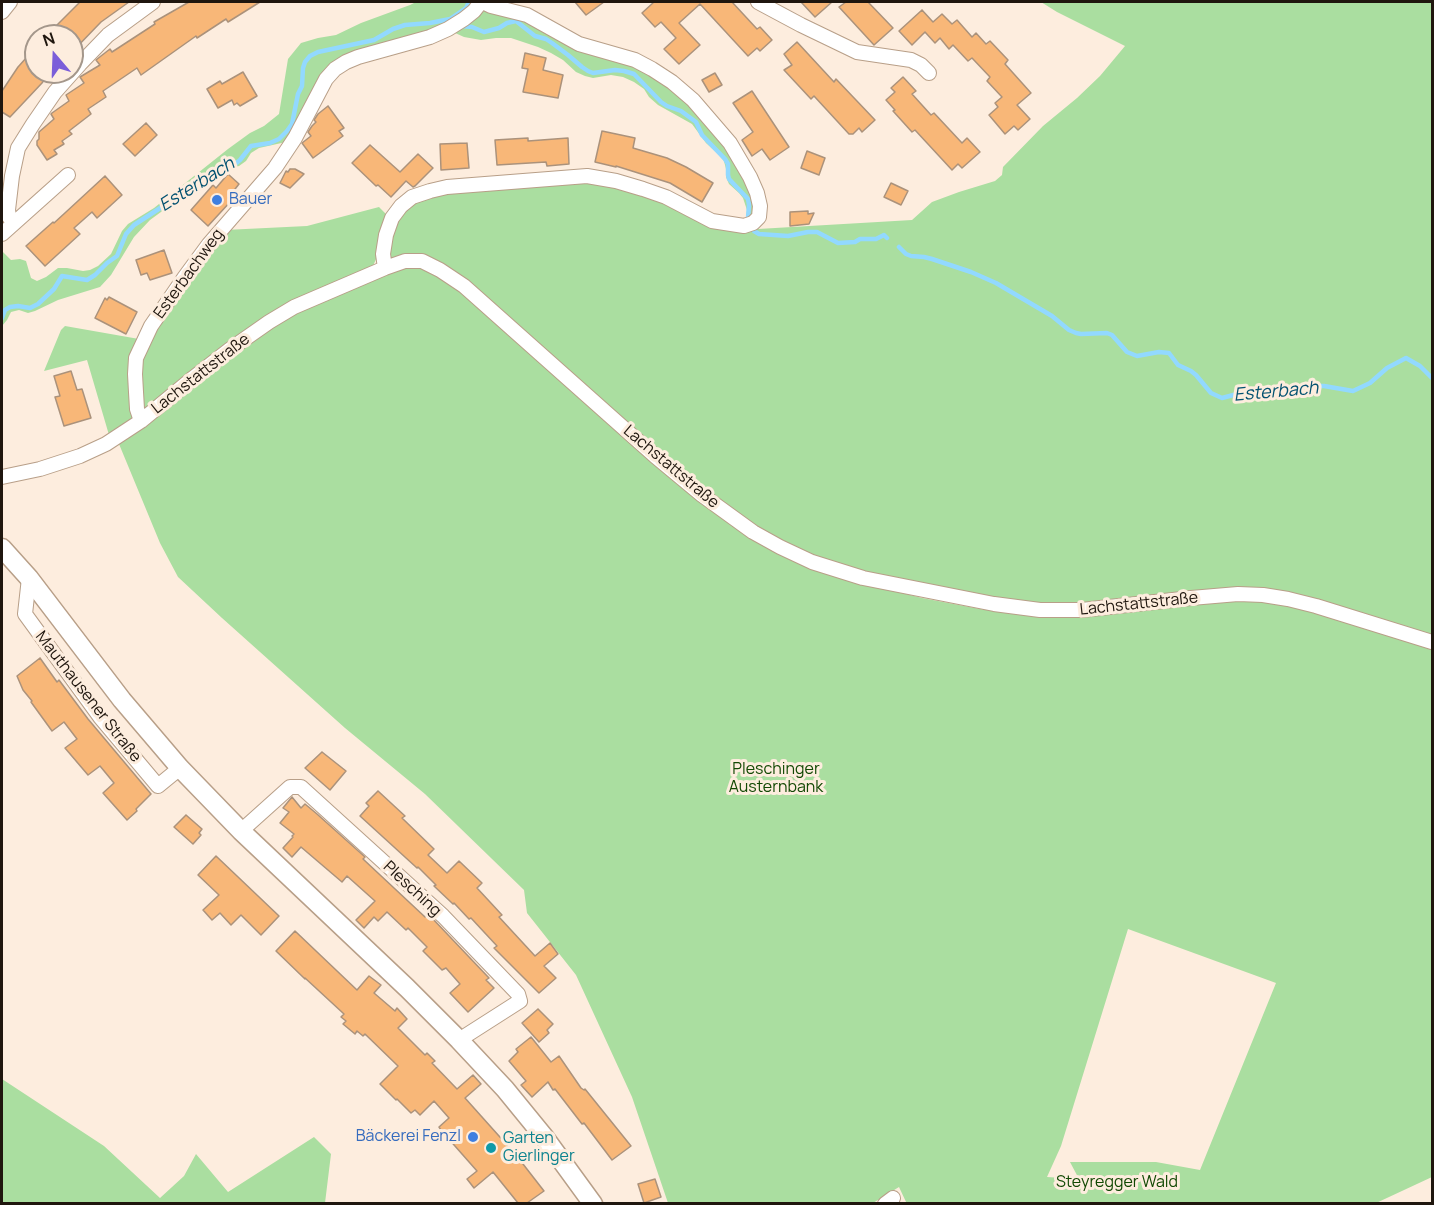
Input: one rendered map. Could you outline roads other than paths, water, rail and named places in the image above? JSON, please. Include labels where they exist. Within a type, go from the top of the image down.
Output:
[{"type":"main road","name":"Mauthausener Straße","points":[[2,548],[29,578],[122,700],[180,768],[241,831]]},
{"type":"main road","points":[[241,831],[459,1040],[505,1089],[593,1203]]},
{"type":"street","points":[[2,12],[10,2]]},
{"type":"street","points":[[13,222],[8,210],[12,176],[18,148],[33,124],[55,92],[80,64],[108,36],[153,2]]},
{"type":"street","name":"Esterbachweg","points":[[141,421],[137,409],[136,358],[151,326],[209,244],[275,168],[295,138],[326,79],[335,69],[358,57],[430,37],[448,29],[464,19],[482,2],[527,15],[579,44],[635,60],[652,69],[693,100],[730,143],[750,177],[760,206],[759,217],[753,223],[744,226],[712,221],[666,197],[644,189],[587,176],[447,187],[412,197],[401,206],[392,218],[386,236],[382,254],[385,268]]},
{"type":"street","points":[[758,2],[857,52],[911,60],[921,65],[928,73]]},
{"type":"street","points":[[2,234],[68,175]]},
{"type":"street","name":"Lachstattstraße","points":[[2,477],[40,469],[80,456],[106,444],[141,421],[202,370],[294,307],[385,268],[405,261],[422,261],[464,286],[702,495],[753,532],[812,562],[863,578],[994,604],[1040,610],[1082,610],[1238,594],[1263,595],[1316,606],[1432,642]]},
{"type":"street","name":"Mauthausener Straße","points":[[29,578],[25,614],[100,717],[158,786],[180,768]]},
{"type":"street","name":"Plesching","points":[[241,831],[290,787],[301,787],[442,916],[518,994],[520,1001],[459,1040]]},
{"type":"waterway","name":"Esterbach","points":[[2,318],[5,310],[10,307],[30,308],[38,304],[54,289],[62,276],[87,280],[95,275],[117,256],[126,234],[134,225],[222,168],[234,165],[251,146],[279,139],[292,124],[298,94],[302,86],[303,68],[310,56],[318,52],[374,40],[405,25],[450,19],[466,8],[469,2]]},
{"type":"waterway","name":"Esterbach","points":[[462,26],[484,32],[516,21],[535,36],[552,43],[588,71],[593,73],[615,70],[634,74],[661,102],[681,111],[696,122],[702,135],[728,164],[729,179],[748,199],[748,218]]},
{"type":"waterway","name":"Esterbach","points":[[754,231],[759,234],[788,236],[817,232],[838,243],[876,239],[884,235],[887,238]]},
{"type":"waterway","name":"Esterbach","points":[[899,247],[911,256],[932,259],[996,283],[1076,333],[1107,333],[1112,335],[1127,352],[1137,356],[1159,352],[1169,353],[1178,365],[1191,371],[1211,393],[1222,398],[1241,393],[1316,386],[1353,391],[1370,383],[1387,368],[1406,358],[1420,366],[1432,378]]},
{"type":"place","name":"Bauer","points":[[217,200]]},
{"type":"place","name":"Bäckerei Fenzl","points":[[473,1137]]},
{"type":"place","name":"Garten Gierlinger","points":[[491,1148]]},
{"type":"park label","name":"Pleschinger Austernbank","points":[[776,779]]},
{"type":"park label","name":"Steyregger Wald","points":[[1117,1183]]}]
